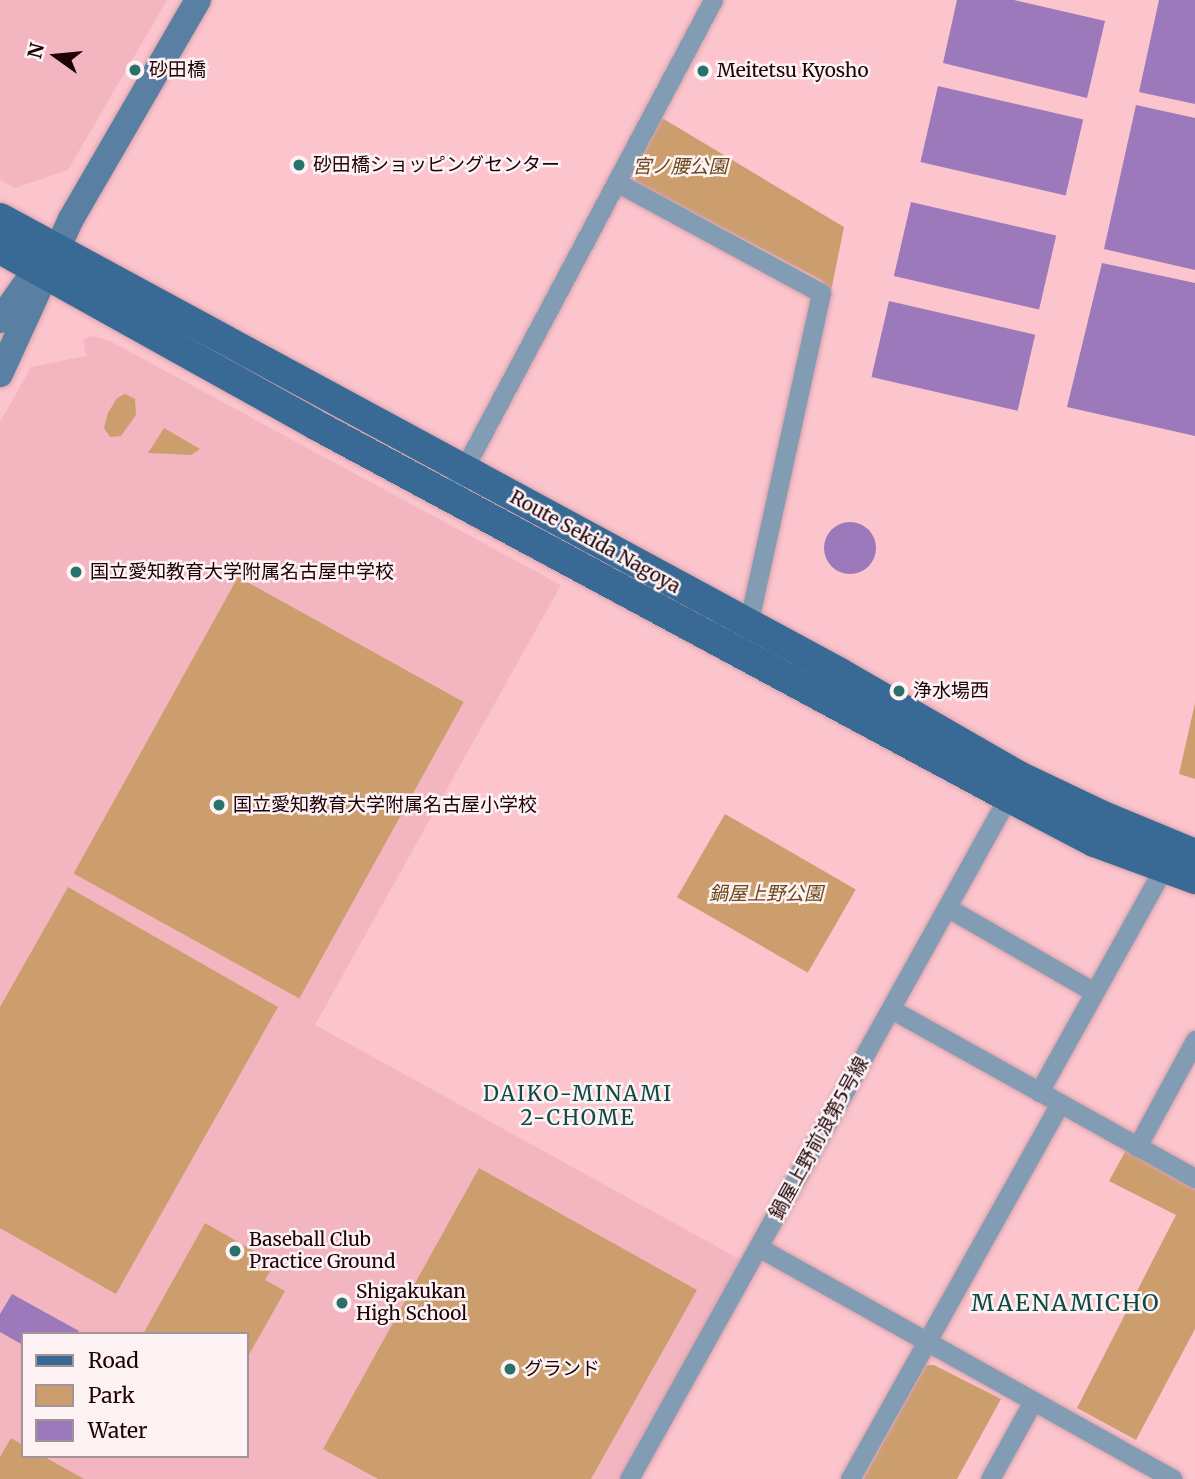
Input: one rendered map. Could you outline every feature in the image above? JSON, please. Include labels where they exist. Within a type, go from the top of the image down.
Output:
[{"type":"main road","name":"Route Sekida Nagoya","points":[[0,218],[47,261],[1014,786],[1101,815],[1195,854]]},
{"type":"main road","name":"Route Sekida Nagoya","points":[[0,249],[47,261]]},
{"type":"main road","name":"Route Sekida Nagoya","points":[[456,483],[748,625],[1014,786],[1094,842],[1195,879]]},
{"type":"street","points":[[0,374],[47,261],[198,0]]},
{"type":"street","points":[[456,483],[713,0]]},
{"type":"street","points":[[616,182],[821,293],[748,625]]},
{"type":"street","points":[[0,320],[47,261]]},
{"type":"street","name":"鍋屋上野前浪第5号線","points":[[629,1479],[1014,786]]},
{"type":"street","points":[[1039,1092],[1163,869]]},
{"type":"street","points":[[947,908],[1094,992]]},
{"type":"street","points":[[891,1009],[1195,1178]]},
{"type":"street","points":[[1137,1147],[1195,1040]]},
{"type":"street","points":[[850,1479],[1060,1104]]},
{"type":"street","points":[[758,1247],[1173,1479]]},
{"type":"street","points":[[990,1479],[1033,1401]]},
{"type":"shaded area","points":[[0,0],[167,0],[68,170],[15,188],[0,180]]},
{"type":"shaded area","name":"国立愛知教育大学附属名古屋小学校","points":[[93,336],[110,341],[561,585],[315,1025],[741,1260],[619,1479],[0,1479],[0,422],[31,367],[86,356],[83,339]]},
{"type":"green space","name":"宮ノ腰公園","points":[[662,118],[844,227],[831,291],[821,280],[636,182],[635,167]]},
{"type":"green space","points":[[125,394],[135,399],[136,415],[121,436],[110,437],[104,428],[108,413],[117,398]]},
{"type":"green space","points":[[164,428],[200,449],[191,455],[148,453]]},
{"type":"green space","points":[[238,577],[464,702],[299,999],[74,873]]},
{"type":"green space","points":[[1195,703],[1195,779],[1179,774]]},
{"type":"green space","name":"鍋屋上野公園","points":[[725,814],[856,890],[808,973],[677,897]]},
{"type":"green space","points":[[68,887],[278,1007],[116,1294],[0,1228],[0,1007]]},
{"type":"green space","points":[[1126,1150],[1195,1189],[1195,1329],[1136,1440],[1077,1408],[1176,1215],[1109,1181]]},
{"type":"green space","name":"グランド","points":[[479,1168],[697,1290],[591,1479],[378,1479],[323,1449]]},
{"type":"green space","points":[[205,1223],[275,1263],[265,1280],[285,1291],[248,1356],[248,1332],[144,1332]]},
{"type":"green space","points":[[926,1365],[934,1365],[1001,1399],[957,1479],[863,1479]]},
{"type":"green space","points":[[11,1438],[21,1444],[21,1458],[47,1458],[84,1479],[0,1479],[0,1457]]},
{"type":"water","points":[[957,0],[1014,0],[1105,21],[1087,98],[943,63]]},
{"type":"water","points":[[1159,0],[1195,0],[1195,104],[1139,92]]},
{"type":"water","points":[[938,86],[1083,120],[1066,196],[920,162]]},
{"type":"water","points":[[1136,105],[1195,118],[1195,270],[1104,249]]},
{"type":"water","points":[[911,202],[1056,236],[1039,310],[894,276]]},
{"type":"water","points":[[1102,263],[1195,283],[1195,436],[1067,407]]},
{"type":"water","points":[[889,301],[1035,335],[1018,411],[871,377]]},
{"type":"water","points":[[850,522],[860,524],[868,530],[874,538],[874,558],[868,566],[860,572],[850,574],[840,572],[832,566],[826,558],[824,548],[826,538],[832,530],[840,524]]},
{"type":"water","points":[[12,1294],[79,1331],[21,1332],[21,1344],[0,1332],[0,1314]]},
{"type":"place","name":"砂田橋","points":[[135,70]]},
{"type":"place","name":"Meitetsu Kyosho","points":[[703,71]]},
{"type":"place","name":"砂田橋ショッピングセンター","points":[[299,165]]},
{"type":"place","name":"国立愛知教育大学附属名古屋中学校","points":[[76,572]]},
{"type":"place","name":"浄水場西","points":[[899,691]]},
{"type":"place","name":"国立愛知教育大学附属名古屋小学校","points":[[219,805]]},
{"type":"place","name":"Baseball Club Practice Ground","points":[[235,1251]]},
{"type":"place","name":"Shigakukan High School","points":[[342,1303]]},
{"type":"place","name":"グランド","points":[[510,1369]]},
{"type":"district","name":"DAIKO-MINAMI 2-CHOME","points":[[578,1106]]},
{"type":"district","name":"MAENAMICHO","points":[[1066,1303]]}]
